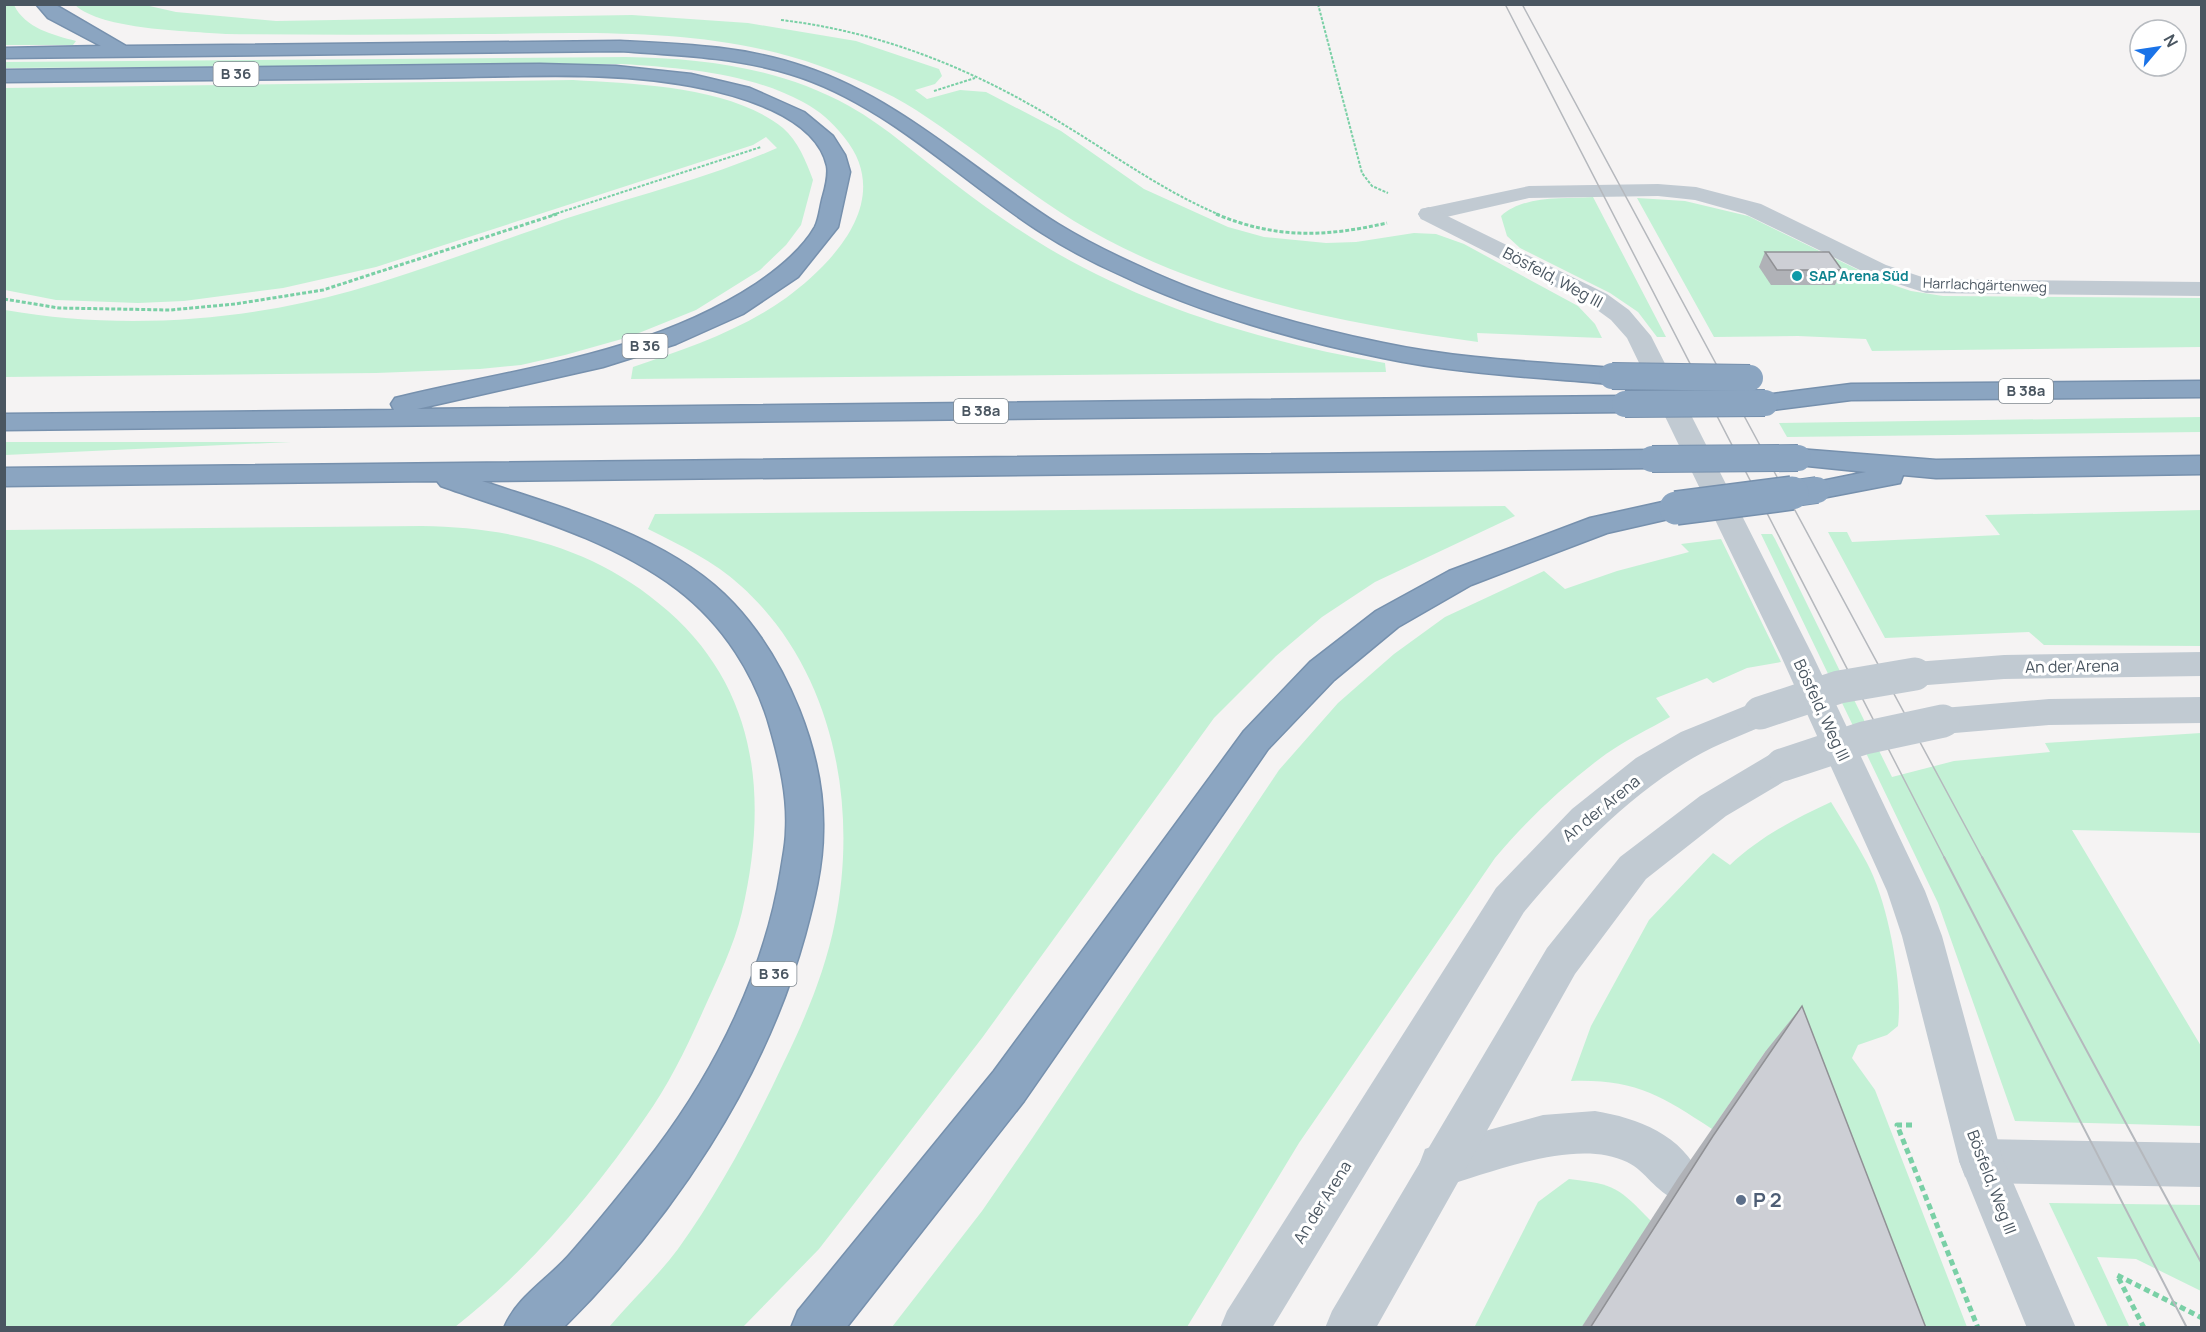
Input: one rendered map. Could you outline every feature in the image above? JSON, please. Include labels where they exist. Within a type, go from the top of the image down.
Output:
[{"type":"highway","points":[[44,4],[68,23],[120,50]]},
{"type":"highway","points":[[4,53],[620,46],[701,51],[751,59],[797,70],[872,103],[1051,229],[1130,271],[1186,295],[1291,327],[1384,351],[1479,365],[1612,376],[1750,378],[1851,392]]},
{"type":"highway","name":"B 36","points":[[4,76],[502,71],[616,73],[702,82],[745,92],[799,117],[824,139],[831,151],[838,166],[839,192],[830,220],[818,241],[796,268],[764,293],[730,312],[675,336],[609,358],[338,419],[4,422]]},
{"type":"highway","name":"B 38a","points":[[338,419],[1765,403],[1851,392],[2202,389]]},
{"type":"highway","points":[[430,472],[1798,458],[1936,469],[2202,465]]},
{"type":"highway","points":[[815,1328],[1009,1086],[1256,740],[1322,671],[1387,619],[1460,578],[1522,552],[1600,525],[1676,508],[1817,490],[1936,469]]},
{"type":"highway","name":"B 36","points":[[4,477],[430,472],[615,537],[687,581],[722,611],[754,654],[780,701],[800,773],[805,831],[795,901],[773,978],[730,1072],[666,1172],[586,1272],[528,1328]]},
{"type":"street","name":"Harrlachgärtenweg","points":[[1429,213],[1529,192],[1658,190],[1696,194],[1753,209],[1878,270],[1926,286],[2202,289]]},
{"type":"street","name":"Bösfeld, Weg III","points":[[1429,213],[1598,299],[1620,315],[1638,336],[1797,656],[1906,891],[1922,936],[1981,1161],[2052,1328]]},
{"type":"street","name":"An der Arena","points":[[1244,1328],[1510,900],[1560,842],[1614,794],[1673,752],[1760,713],[1839,687],[1915,674],[2004,667],[2202,664]]},
{"type":"street","points":[[1349,1328],[1441,1165],[1561,961],[1633,868],[1713,806],[1782,765],[1864,738],[1943,722],[2049,712],[2202,710]]},
{"type":"street","points":[[1441,1165],[1558,1134],[1589,1131],[1616,1135],[1645,1148],[1678,1178]]},
{"type":"street","points":[[1981,1161],[2202,1165]]},
{"type":"path","points":[[1318,4],[1362,173],[1372,186],[1429,213]]},
{"type":"path","points":[[778,19],[851,31],[935,57],[1034,107],[1169,191],[1227,217],[1271,230],[1316,234],[1347,232],[1429,213]]},
{"type":"path","points":[[932,91],[976,77]]},
{"type":"path","points":[[4,299],[59,308],[170,309],[244,303],[323,290],[762,147]]},
{"type":"path","points":[[2144,1328],[2117,1275],[2202,1318]]},
{"type":"green space","points":[[5,4],[14,5],[32,25],[76,41],[73,45],[5,45]]},
{"type":"green space","points":[[75,5],[145,5],[176,12],[276,21],[632,15],[748,23],[856,41],[939,69],[942,76],[935,84],[915,90],[927,99],[960,90],[986,92],[1061,131],[1144,189],[1228,227],[1264,237],[1326,243],[1356,242],[1414,233],[1436,234],[1464,244],[1578,306],[1595,324],[1602,338],[1477,333],[1478,342],[1321,315],[1219,287],[1121,247],[1074,221],[936,123],[893,97],[845,75],[779,53],[694,38],[607,33],[289,35],[190,32],[146,28],[105,20]]},
{"type":"green space","points":[[626,57],[684,60],[741,68],[796,82],[823,93],[877,123],[966,193],[1048,248],[1087,270],[1169,306],[1211,321],[1297,345],[1385,363],[1386,372],[631,379],[633,367],[731,330],[768,310],[805,283],[840,247],[861,205],[863,183],[858,160],[844,137],[815,109],[782,92],[738,78],[692,70],[622,64],[4,68],[5,62]]},
{"type":"green space","points":[[573,80],[654,86],[711,95],[762,114],[783,128],[793,139],[813,180],[801,225],[786,245],[760,270],[696,310],[629,337],[521,365],[376,373],[5,377],[5,310],[91,320],[179,320],[223,316],[309,302],[398,277],[566,219],[718,171],[777,148],[766,137],[753,145],[376,267],[283,288],[184,301],[138,303],[56,300],[5,290],[5,88]]},
{"type":"green space","points":[[1593,197],[1666,337],[1657,337],[1638,312],[1610,293],[1520,248],[1507,236],[1501,216],[1521,204],[1544,199]]},
{"type":"green space","points":[[1637,198],[1685,201],[1748,216],[1881,281],[1911,291],[1943,296],[2201,298],[2201,347],[1872,351],[1866,339],[1798,336],[1714,337]]},
{"type":"green space","points":[[2201,417],[2201,432],[1787,437],[1779,423]]},
{"type":"green space","points":[[5,442],[291,442],[5,455]]},
{"type":"green space","points":[[1505,506],[1515,516],[1375,582],[1322,617],[1276,656],[1214,718],[982,1038],[884,1165],[819,1249],[743,1327],[609,1327],[678,1249],[735,1159],[760,1112],[814,995],[831,941],[842,877],[843,831],[840,786],[831,741],[818,698],[798,657],[772,619],[731,577],[696,554],[648,529],[655,514]]},
{"type":"green space","points":[[2201,510],[2201,646],[2044,645],[2029,632],[1885,638],[1828,532],[1847,532],[1852,542],[2000,535],[1985,515]]},
{"type":"green space","points":[[456,527],[521,537],[583,557],[613,572],[668,611],[698,642],[722,676],[738,712],[749,750],[754,789],[754,829],[750,870],[739,925],[730,950],[677,1066],[662,1093],[625,1147],[581,1203],[534,1256],[455,1327],[5,1327],[5,530]]},
{"type":"green space","points":[[1761,534],[1772,534],[1775,539],[1892,777],[1954,761],[2050,752],[2045,743],[2201,733],[2201,833],[2072,830],[2201,1046],[2201,1126],[2015,1121],[1938,903]]},
{"type":"green space","points":[[1721,539],[1781,662],[1747,668],[1713,683],[1707,678],[1656,698],[1670,717],[1621,744],[1576,777],[1534,816],[1495,858],[1299,1143],[1187,1327],[892,1327],[982,1211],[1279,770],[1338,703],[1394,654],[1445,617],[1544,571],[1565,589],[1617,571],[1689,552],[1681,544]]},
{"type":"green space","points":[[1831,802],[1875,879],[1892,943],[1898,987],[1898,1026],[1887,1035],[1858,1045],[1852,1058],[1875,1090],[1967,1327],[1862,1327],[1765,1052],[1712,1129],[1661,1098],[1630,1086],[1593,1081],[1571,1081],[1591,1026],[1649,920],[1713,853],[1730,865],[1778,829]]},
{"type":"green space","points":[[1569,1179],[1597,1183],[1615,1190],[1631,1201],[1651,1221],[1582,1327],[1474,1328],[1538,1202]]},
{"type":"green space","points":[[2049,1203],[2201,1205],[2201,1291],[2136,1259],[2097,1257],[2129,1326],[2108,1327]]},
{"type":"building","points":[[1765,252],[1829,252],[1842,270],[1777,270]]},
{"type":"building","name":"P 2","points":[[1802,1006],[1926,1328],[1590,1328],[1713,1136]]},
{"type":"tram line","points":[[1505,4],[1945,859]]},
{"type":"tram line","points":[[1522,4],[1983,859]]},
{"type":"tram line","points":[[1944,857],[2187,1328]]},
{"type":"tram line","points":[[1982,857],[2202,1264]]},
{"type":"place","name":"SAP Arena Süd","points":[[1797,276]]},
{"type":"place","name":"P 2","points":[[1741,1200]]}]
